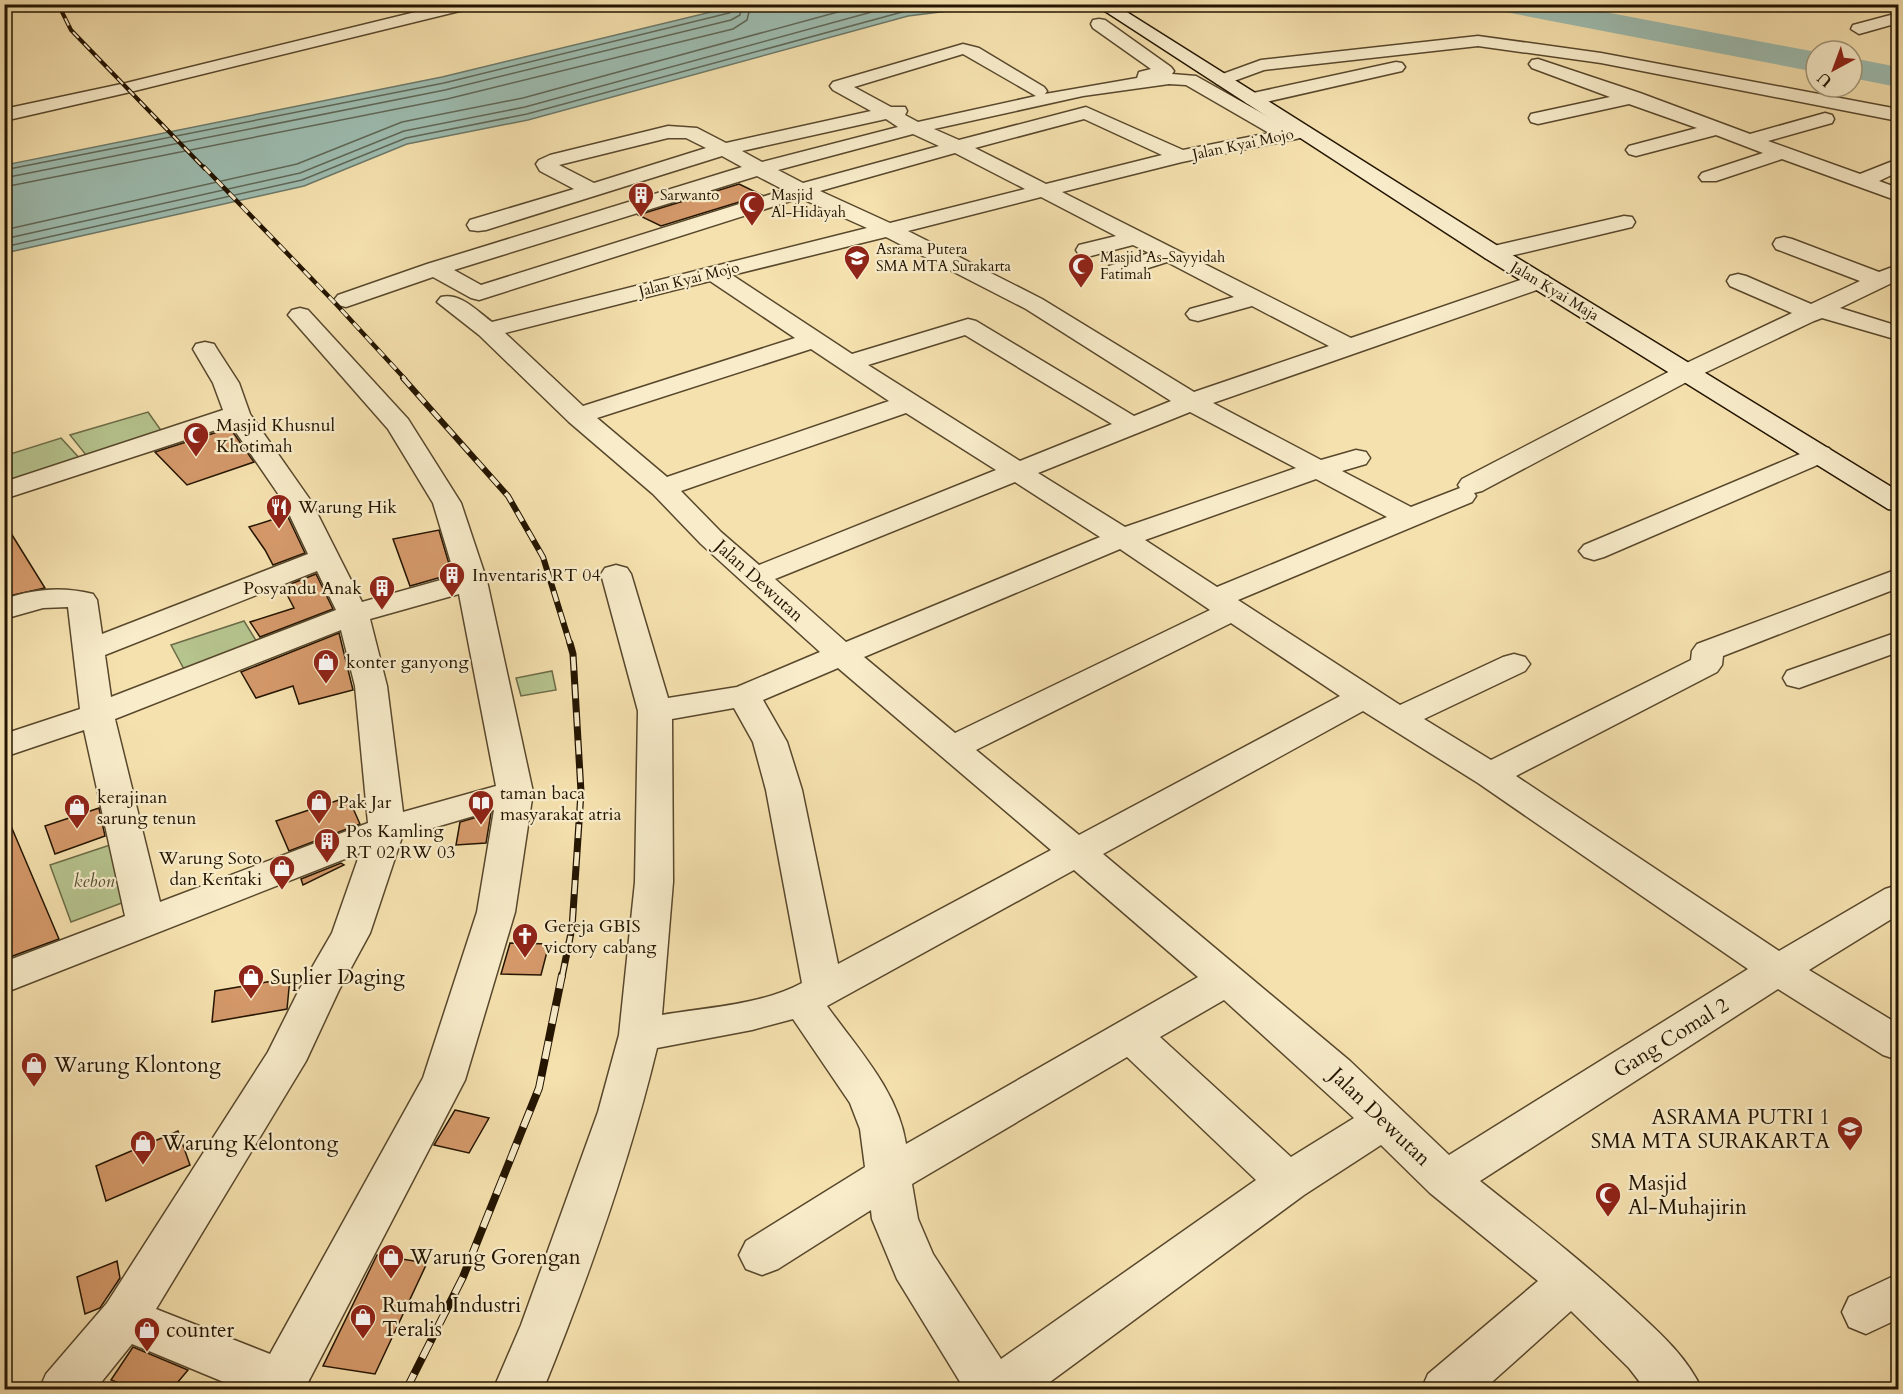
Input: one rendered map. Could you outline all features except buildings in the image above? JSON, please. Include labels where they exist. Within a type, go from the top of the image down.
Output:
[{"type":"street","points":[[307,44],[304,37],[313,33],[437,4]]},
{"type":"street","points":[[4,115],[470,4]]},
{"type":"street","name":"Jalan Kyai Maja","points":[[1102,4],[1253,99],[1296,133],[1899,503]]},
{"type":"street","points":[[1859,29],[1899,18]]},
{"type":"street","points":[[478,225],[722,150],[889,112],[1165,72],[1099,24]]},
{"type":"street","points":[[1219,78],[1261,65],[1467,41],[1601,58],[1899,115]]},
{"type":"street","points":[[1038,91],[973,52],[963,49],[839,86],[915,128],[956,146],[1350,347]]},
{"type":"street","points":[[1517,49],[1531,61],[1663,107],[1899,195]]},
{"type":"street","points":[[1253,99],[1386,69],[1517,49],[1609,69],[1701,96],[1825,118],[1877,130]]},
{"type":"street","points":[[346,300],[435,269],[721,179],[915,128],[1083,91],[1184,79],[1203,85],[1296,133]]},
{"type":"street","points":[[1663,107],[1701,96]]},
{"type":"street","points":[[1538,118],[1634,97]]},
{"type":"street","name":"Jalan Kyai Mojo","points":[[449,302],[802,191],[956,146],[1086,113],[1181,156]]},
{"type":"street","points":[[1751,140],[1825,118]]},
{"type":"street","points":[[1636,150],[1718,129]]},
{"type":"street","points":[[590,189],[546,167],[546,164],[625,141],[680,131],[690,132],[802,191],[891,231],[1034,304],[1191,402],[1410,518]]},
{"type":"street","name":"Jalan Kyai Mojo","points":[[488,330],[891,231],[1181,156],[1296,133]]},
{"type":"street","points":[[625,141],[669,165]]},
{"type":"street","points":[[1709,177],[1784,152]]},
{"type":"street","points":[[1862,181],[1899,165]]},
{"type":"street","points":[[1493,253],[1624,222],[1624,219],[1594,207]]},
{"type":"street","points":[[1087,250],[1133,238]]},
{"type":"street","points":[[1784,244],[1888,276]]},
{"type":"street","points":[[1117,271],[1167,255]]},
{"type":"street","points":[[435,269],[479,293]]},
{"type":"street","points":[[713,273],[1364,698],[1490,775],[1778,970],[1899,1044]]},
{"type":"street","points":[[952,748],[1223,605],[1467,491],[1687,372],[1817,312],[1888,276]]},
{"type":"street","points":[[755,577],[1191,402],[1540,281]]},
{"type":"street","points":[[1738,281],[1817,312],[1899,333]]},
{"type":"street","points":[[1198,314],[1255,298]]},
{"type":"street","name":"Jalan Dewutan","points":[[449,302],[488,330],[578,416],[663,488],[711,538],[843,656],[1227,979],[1335,1073],[1383,1122],[1446,1180],[1572,1281],[1646,1352],[1677,1389]]},
{"type":"street","points":[[124,1318],[280,1386],[444,1080],[496,912],[515,792],[472,581],[447,503],[399,425],[300,315]]},
{"type":"street","points":[[849,363],[968,326],[1133,426]]},
{"type":"street","points":[[578,416],[814,340]]},
{"type":"street","points":[[64,1389],[124,1318],[285,1061],[319,990],[351,933],[387,829],[371,686],[353,614],[297,501],[237,414],[226,383],[206,349]]},
{"type":"street","points":[[663,488],[909,403]]},
{"type":"street","points":[[4,490],[237,414]]},
{"type":"street","points":[[1594,551],[1819,454]]},
{"type":"street","points":[[655,711],[744,696],[1122,538],[1356,458]]},
{"type":"street","points":[[89,650],[324,558]]},
{"type":"street","points":[[518,1389],[545,1325],[621,1112],[640,1035],[654,882],[655,711],[616,574]]},
{"type":"street","points":[[1490,775],[1706,665],[1708,651],[1899,578]]},
{"type":"street","points":[[4,746],[97,714],[353,614],[472,581]]},
{"type":"street","points":[[4,610],[36,598],[67,596],[82,600],[97,714],[146,922]]},
{"type":"street","points":[[1799,678],[1899,641]]},
{"type":"street","points":[[1400,718],[1514,664]]},
{"type":"street","points":[[744,696],[770,742],[784,790],[813,995],[868,1096],[882,1129],[895,1219],[914,1265],[993,1389]]},
{"type":"street","points":[[640,1035],[752,1015],[813,995],[1364,698]]},
{"type":"street","points":[[4,978],[387,829],[515,792]]},
{"type":"street","name":"Gang Comal 2","points":[[1446,1180],[1778,970],[1899,898]]},
{"type":"street","points":[[762,1255],[888,1176],[1227,979]]},
{"type":"street","points":[[1130,1035],[1288,1182]]},
{"type":"street","points":[[998,1389],[1288,1182],[1383,1122]]},
{"type":"street","points":[[1446,1389],[1572,1281]]},
{"type":"green space","points":[[148,412],[165,436],[90,460],[70,435]]},
{"type":"green space","points":[[61,438],[83,462],[5,488],[4,456]]},
{"type":"green space","points":[[244,621],[260,647],[185,671],[171,645]]},
{"type":"green space","points":[[552,671],[556,690],[521,696],[516,678]]},
{"type":"green space","name":"kebon","points":[[113,844],[135,898],[71,922],[50,865]]},
{"type":"water","points":[[740,5],[997,5],[908,16],[528,120],[407,144],[304,186],[5,253],[5,165],[442,77]]},
{"type":"waterway","points":[[1510,4],[1804,60]]},
{"type":"waterway","points":[[1864,70],[1898,77]]},
{"type":"railway","points":[[58,4],[71,30],[205,169]]},
{"type":"railway","points":[[204,167],[405,379]]},
{"type":"railway","points":[[403,378],[508,496],[543,557],[570,644]]},
{"type":"railway","points":[[562,977],[572,928],[581,792],[573,654],[570,643]]},
{"type":"railway","points":[[406,1390],[463,1277],[539,1088],[562,975]]},
{"type":"place","name":"Sarwanto","points":[[641,218]]},
{"type":"place","name":"Masjid Al-Hidayah","points":[[752,227]]},
{"type":"place","name":"Asrama Putera SMA MTA Surakarta","points":[[857,281]]},
{"type":"place","name":"Masjid As-Sayyidah Fatimah","points":[[1081,289]]},
{"type":"place","name":"Masjid Khusnul Khotimah","points":[[196,458]]},
{"type":"place","name":"Warung Hik","points":[[279,530]]},
{"type":"place","name":"Inventaris RT 04","points":[[452,598]]},
{"type":"place","name":"Posyandu Anak","points":[[382,611]]},
{"type":"place","name":"konter ganyong","points":[[326,685]]},
{"type":"place","name":"Pak Jar","points":[[319,825]]},
{"type":"place","name":"taman baca masyarakat atria","points":[[481,826]]},
{"type":"place","name":"kerajinan sarung tenun","points":[[77,830]]},
{"type":"place","name":"Pos Kamling RT 02 RW 03","points":[[327,864]]},
{"type":"place","name":"Warung Soto dan Kentaki","points":[[282,891]]},
{"type":"place","name":"Gereja GBIS victory cabang","points":[[525,959]]},
{"type":"place","name":"Suplier Daging","points":[[251,1000]]},
{"type":"place","name":"Warung Klontong","points":[[34,1088]]},
{"type":"place","name":"ASRAMA PUTRI 1 SMA MTA SURAKARTA","points":[[1850,1152]]},
{"type":"place","name":"Warung Kelontong","points":[[143,1166]]},
{"type":"place","name":"Masjid Al-Muhajirin","points":[[1608,1218]]},
{"type":"place","name":"Warung Gorengan","points":[[391,1280]]},
{"type":"place","name":"Rumah Industri Teralis","points":[[363,1340]]},
{"type":"place","name":"counter","points":[[147,1353]]}]
